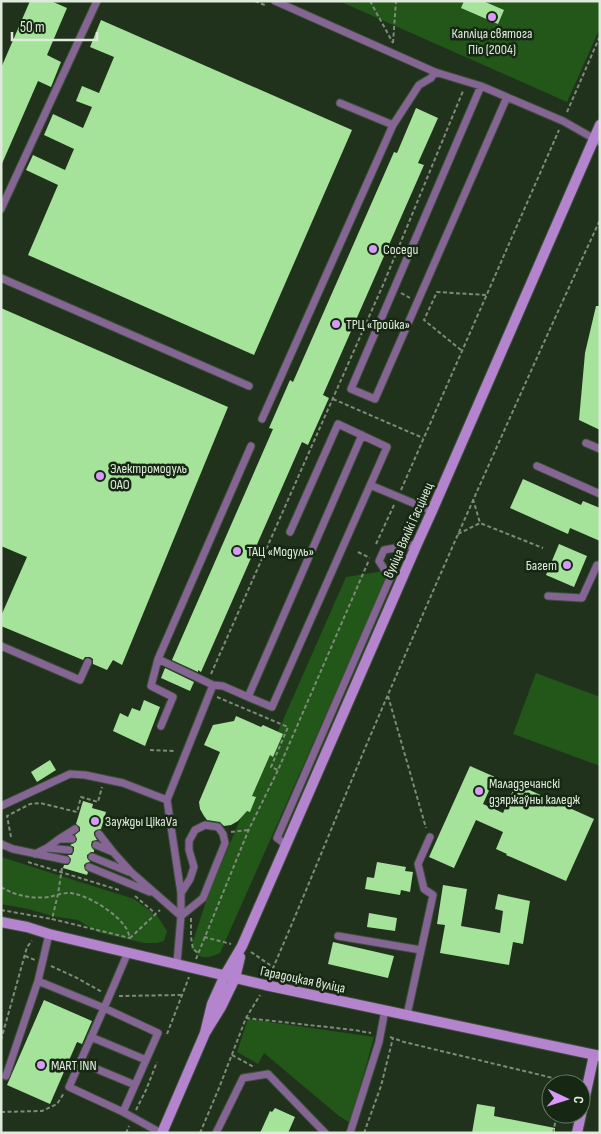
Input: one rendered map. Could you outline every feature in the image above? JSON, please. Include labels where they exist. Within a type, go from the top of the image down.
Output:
[{"type":"main road","name":"вуліца Вялікі Гасцінец","points":[[162,1133],[205,1033],[221,1007],[230,976],[242,947],[416,544],[597,141],[600,125]]},
{"type":"main road","name":"Гарадоцкая вуліца","points":[[1,922],[266,985],[597,1055]]},
{"type":"main road","points":[[577,1133],[597,1055]]},
{"type":"lane","points":[[1,210],[97,1]]},
{"type":"lane","points":[[275,1],[435,72],[481,86],[563,120],[597,141]]},
{"type":"lane","points":[[262,419],[393,125],[419,85],[431,78],[435,72]]},
{"type":"lane","points":[[481,86],[351,389],[375,399],[507,97]]},
{"type":"lane","points":[[340,103],[393,125]]},
{"type":"lane","points":[[1,278],[249,386]]},
{"type":"lane","points":[[158,660],[210,684],[223,686],[272,707],[387,447],[338,424],[290,532]]},
{"type":"lane","points":[[248,697],[362,435]]},
{"type":"lane","points":[[586,443],[600,449]]},
{"type":"lane","points":[[161,726],[173,697],[150,686],[158,660],[251,446]]},
{"type":"lane","points":[[537,466],[600,494]]},
{"type":"lane","points":[[370,485],[432,511]]},
{"type":"lane","points":[[286,845],[277,838],[390,578],[379,561],[384,550],[416,544]]},
{"type":"lane","points":[[548,596],[582,598],[597,565],[600,565]]},
{"type":"lane","points":[[1,646],[80,680],[88,662]]},
{"type":"lane","points":[[176,963],[181,916],[181,893],[167,800],[210,684]]},
{"type":"lane","points":[[1,806],[70,774],[105,779],[167,800]]},
{"type":"lane","points":[[181,893],[190,879],[194,866],[189,850],[190,841],[195,830],[205,825],[218,827],[224,834],[225,843],[203,898],[181,916]]},
{"type":"lane","points":[[35,854],[75,829]]},
{"type":"lane","points":[[99,834],[132,873],[181,916]]},
{"type":"lane","points":[[407,1015],[433,895],[424,889],[418,864],[430,837]]},
{"type":"lane","points":[[58,839],[72,839]]},
{"type":"lane","points":[[1,844],[13,849],[64,860]]},
{"type":"lane","points":[[96,845],[113,852]]},
{"type":"lane","points":[[47,848],[69,850]]},
{"type":"lane","points":[[92,857],[132,873]]},
{"type":"lane","points":[[90,868],[158,895]]},
{"type":"lane","points":[[6,1076],[38,981],[45,932]]},
{"type":"lane","points":[[338,936],[421,950]]},
{"type":"lane","points":[[128,952],[69,1088],[123,1112],[162,1133]]},
{"type":"lane","points":[[38,981],[158,1033],[123,1112]]},
{"type":"lane","points":[[350,1133],[380,1035],[385,1010]]},
{"type":"lane","points":[[91,1037],[146,1060]]},
{"type":"lane","points":[[80,1062],[135,1085]]},
{"type":"lane","points":[[216,1133],[243,1078],[268,1074],[325,1133]]},
{"type":"path","points":[[370,1],[394,43],[396,1]]},
{"type":"path","points":[[374,549],[600,36]]},
{"type":"path","points":[[210,684],[383,285],[463,92]]},
{"type":"path","points":[[200,1133],[246,1018],[266,985],[473,499],[600,220]]},
{"type":"path","points":[[383,285],[430,307]]},
{"type":"path","points":[[462,350],[424,320],[437,292],[486,295]]},
{"type":"path","points":[[333,399],[423,438]]},
{"type":"path","points":[[473,499],[480,523]]},
{"type":"path","points":[[458,534],[480,523],[543,548]]},
{"type":"path","points":[[167,1035],[204,937],[248,830],[278,770],[370,558],[358,552]]},
{"type":"path","points":[[212,694],[288,727],[271,767],[278,770]]},
{"type":"path","points":[[388,696],[425,826],[430,837]]},
{"type":"path","points":[[150,750],[179,751]]},
{"type":"path","points":[[13,849],[7,816],[30,804],[40,802],[77,812],[81,797],[98,802],[105,779]]},
{"type":"path","points":[[224,834],[248,830]]},
{"type":"path","points":[[52,918],[64,860]]},
{"type":"path","points":[[28,862],[123,891]]},
{"type":"path","points":[[1,887],[11,893],[31,898],[69,893],[85,896],[102,906],[126,928],[130,938]]},
{"type":"path","points":[[132,894],[156,914]]},
{"type":"path","points":[[130,938],[168,904]]},
{"type":"path","points":[[192,907],[193,949],[198,953]]},
{"type":"path","points":[[1,910],[52,918],[130,938]]},
{"type":"path","points":[[1,1040],[27,948],[45,932]]},
{"type":"path","points":[[204,937],[242,947],[273,967]]},
{"type":"path","points":[[25,956],[77,978],[110,996],[182,995]]},
{"type":"path","points":[[246,1018],[354,1030],[380,1035],[541,1075]]},
{"type":"path","points":[[364,1133],[382,1086],[393,1038]]},
{"type":"path","points":[[232,1055],[268,1074]]},
{"type":"path","points":[[126,1133],[156,1063]]},
{"type":"path","points":[[1,1112],[42,1111],[57,1104],[69,1088]]},
{"type":"green space","points":[[339,1],[600,1],[600,28],[567,102]]},
{"type":"green space","points":[[390,570],[220,953],[207,957],[198,955],[191,948],[207,898],[346,577]]},
{"type":"green space","points":[[536,673],[600,697],[600,766],[513,734]]},
{"type":"green space","points":[[1,857],[134,899],[158,917],[167,931],[164,941],[144,943],[97,932],[78,920],[1,904]]},
{"type":"green space","points":[[248,1019],[374,1037],[350,1123],[339,1116],[264,1053],[258,1064],[237,1052]]},
{"type":"building","points":[[30,1],[51,1],[67,8],[47,55],[61,62],[51,87],[38,81],[1,166],[1,68]]},
{"type":"building","name":"Капліца святога Піо (2004)","points":[[464,1],[483,1],[504,10],[498,24],[461,8]]},
{"type":"building","points":[[101,20],[352,130],[254,355],[28,255],[58,185],[26,170],[33,155],[65,170],[74,149],[44,135],[53,114],[83,128],[92,107],[76,101],[82,86],[99,93],[114,57],[90,47]]},
{"type":"building","points":[[416,108],[438,118],[418,163],[424,165],[323,395],[329,398],[308,445],[302,442],[201,672],[198,670],[198,672],[172,660],[273,429],[269,428],[290,380],[293,382],[394,152],[397,153]]},
{"type":"building","points":[[596,306],[600,306],[600,430],[579,420],[585,353]]},
{"type":"building","name":"Электромодуль ОАО","points":[[1,308],[228,407],[122,665],[113,660],[107,670],[93,664],[93,659],[90,657],[85,657],[83,660],[1,626],[1,616],[27,557],[1,546]]},
{"type":"building","points":[[523,479],[581,505],[583,501],[600,508],[600,541],[570,528],[568,534],[510,508]]},
{"type":"building","name":"Багет","points":[[559,544],[587,556],[574,587],[546,575]]},
{"type":"building","points":[[165,668],[194,682],[190,691],[161,678]]},
{"type":"building","points":[[144,700],[160,707],[145,746],[113,731],[120,713],[128,717],[132,708],[140,711]]},
{"type":"building","points":[[236,716],[283,734],[273,757],[270,755],[252,796],[256,797],[250,812],[247,811],[238,821],[231,825],[224,826],[220,822],[207,820],[200,809],[199,802],[220,752],[204,745],[213,725],[234,721]]},
{"type":"building","points":[[50,760],[56,770],[37,782],[31,772]]},
{"type":"building","points":[[470,766],[495,777],[483,804],[503,813],[516,784],[594,819],[566,881],[496,849],[503,832],[476,820],[454,868],[429,857]]},
{"type":"building","points":[[83,801],[93,804],[92,808],[106,812],[101,829],[94,832],[97,840],[92,841],[91,845],[94,852],[87,855],[90,862],[84,865],[85,870],[88,872],[87,875],[63,868],[64,865],[70,863],[71,859],[68,855],[72,855],[74,847],[70,845],[76,842],[75,835],[80,831],[80,827],[76,824]]},
{"type":"building","points":[[377,862],[406,867],[405,871],[413,872],[410,892],[401,890],[400,895],[365,889],[367,877],[374,878]]},
{"type":"building","points":[[443,885],[467,889],[461,926],[500,933],[503,911],[495,909],[498,894],[530,901],[523,944],[513,942],[509,965],[440,953],[445,925],[437,924]]},
{"type":"building","points":[[369,913],[397,918],[395,931],[367,927]]},
{"type":"building","points":[[333,942],[394,956],[388,978],[328,964]]},
{"type":"building","name":"MART INN","points":[[44,1000],[92,1021],[82,1044],[77,1042],[50,1104],[7,1085]]},
{"type":"building","points":[[477,1104],[495,1107],[494,1116],[555,1128],[555,1133],[472,1133]]},
{"type":"building","points":[[275,1108],[295,1117],[288,1133],[260,1133],[270,1111],[272,1112]]},
{"type":"place","name":"Капліца святога Піо (2004)","points":[[492,17]]},
{"type":"place","name":"Соседи","points":[[373,249]]},
{"type":"place","name":"ТРЦ «Тройка»","points":[[336,324]]},
{"type":"place","name":"Электромодуль ОАО","points":[[100,476]]},
{"type":"place","name":"ТАЦ «Модуль»","points":[[237,551]]},
{"type":"place","name":"Багет","points":[[567,565]]},
{"type":"place","name":"Маладзечанскі дзяржаўны каледж","points":[[479,791]]},
{"type":"place","name":"Заужды ЦікаVа","points":[[95,821]]},
{"type":"place","name":"MART INN","points":[[41,1065]]}]
